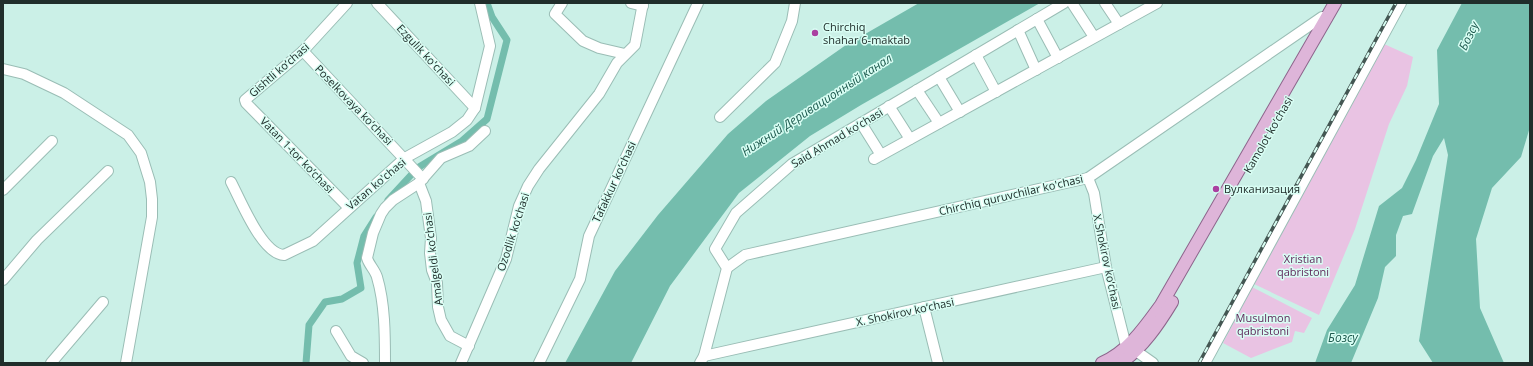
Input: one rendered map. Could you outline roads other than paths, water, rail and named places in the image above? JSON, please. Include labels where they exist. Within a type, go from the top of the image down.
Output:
[{"type":"main road","points":[[1102,363],[1131,349],[1165,299],[1335,3]]},
{"type":"main road","name":"Kamolot ko‘chasi","points":[[1120,363],[1131,349],[1162,319],[1344,3]]},
{"type":"street","name":"Gishtli ko‘chasi","points":[[246,103],[247,98],[303,51],[347,3]]},
{"type":"street","name":"Ezgulik ko'chasi","points":[[377,3],[475,108]]},
{"type":"street","name":"Vatan ko'chasi","points":[[231,182],[262,239],[279,255],[284,255],[313,241],[348,207],[405,158],[452,132],[467,120],[475,108],[490,46],[480,3]]},
{"type":"street","points":[[562,3],[554,14],[583,41],[599,48],[625,54]]},
{"type":"street","name":"Ozodlik ko‘chasi","points":[[461,363],[506,259],[519,206],[528,186],[539,169],[599,94],[617,63],[635,45],[643,4],[632,3]]},
{"type":"street","name":"Tafakkur ko‘chasi","points":[[539,363],[580,280],[589,236],[698,3]]},
{"type":"street","points":[[720,116],[775,63],[792,21],[795,3]]},
{"type":"street","name":"Said Ahmad ko‘chasi","points":[[727,268],[715,249],[736,213],[792,164],[1064,3]]},
{"type":"street","points":[[1072,3],[1094,38]]},
{"type":"street","points":[[1105,3],[1119,24]]},
{"type":"street","points":[[861,123],[878,157],[1157,3]]},
{"type":"street","points":[[1205,363],[1401,3]]},
{"type":"street","name":"Chirchiq quruvchilar ko'chasi","points":[[727,268],[745,255],[1088,178],[1322,17],[1327,18]]},
{"type":"street","points":[[1037,19],[1058,58]]},
{"type":"street","points":[[1018,30],[1036,70]]},
{"type":"street","name":"Poselkovaya ko‘chasi","points":[[303,51],[405,158],[421,181]]},
{"type":"street","points":[[976,55],[996,92]]},
{"type":"street","points":[[3,69],[24,74],[64,92],[128,135],[141,153],[150,182],[152,217],[126,363]]},
{"type":"street","points":[[939,77],[960,112]]},
{"type":"street","points":[[917,90],[939,123]]},
{"type":"street","name":"Vatan 1-tor ko‘chasi","points":[[246,103],[348,207]]},
{"type":"street","points":[[889,106],[910,140]]},
{"type":"street","points":[[385,363],[384,327],[380,296],[376,275],[368,262],[367,254],[378,219],[385,208],[393,200],[421,181],[441,158],[469,146],[485,131]]},
{"type":"street","points":[[3,190],[52,141]]},
{"type":"street","points":[[3,280],[37,240],[108,171]]},
{"type":"street","name":"X.Shokirov ko‘chasi","points":[[1088,178],[1094,193],[1106,267],[1131,349]]},
{"type":"street","name":"Amalgeldi ko‘chasi","points":[[421,181],[426,201],[431,238],[430,253],[432,270],[437,283],[438,307],[441,320],[450,336],[469,346]]},
{"type":"street","name":"X. Shokirov ko‘chasi","points":[[702,359],[924,307],[1106,267]]},
{"type":"street","points":[[702,359],[727,268]]},
{"type":"street","points":[[51,363],[103,302]]},
{"type":"street","points":[[924,307],[938,363]]},
{"type":"street","points":[[336,331],[351,356],[364,363]]},
{"type":"street","points":[[1131,349],[1153,363]]},
{"type":"water","name":"Нижний Деривационный канал","points":[[919,3],[1040,3],[861,105],[810,136],[739,193],[670,286],[631,363],[565,363],[615,271],[658,215],[728,134],[766,101],[846,45]]},
{"type":"water","name":"Бозсу","points":[[1462,3],[1530,3],[1530,127],[1521,157],[1492,188],[1476,239],[1480,308],[1504,363],[1433,363],[1419,341],[1448,155],[1444,138],[1433,156],[1412,214],[1403,216],[1396,235],[1396,256],[1385,267],[1378,298],[1351,363],[1315,363],[1327,330],[1355,285],[1379,206],[1402,188],[1416,160],[1439,104],[1437,50]]},
{"type":"waterway","points":[[419,167],[462,141],[487,119],[507,40],[492,17],[487,3]]},
{"type":"waterway","points":[[388,200],[412,174]]},
{"type":"waterway","points":[[306,363],[309,325],[325,302],[342,299],[361,288],[357,263],[364,236],[376,217]]},
{"type":"railway","points":[[1199,363],[1396,3]]},
{"type":"place","name":"Chirchiq shahar 6-maktab","points":[[815,33]]},
{"type":"place","name":"Вулканизация","points":[[1216,189]]},
{"type":"park label","name":"Xristian qabristoni","points":[[1303,265]]},
{"type":"park label","name":"Musulmon qabristoni","points":[[1263,324]]}]
